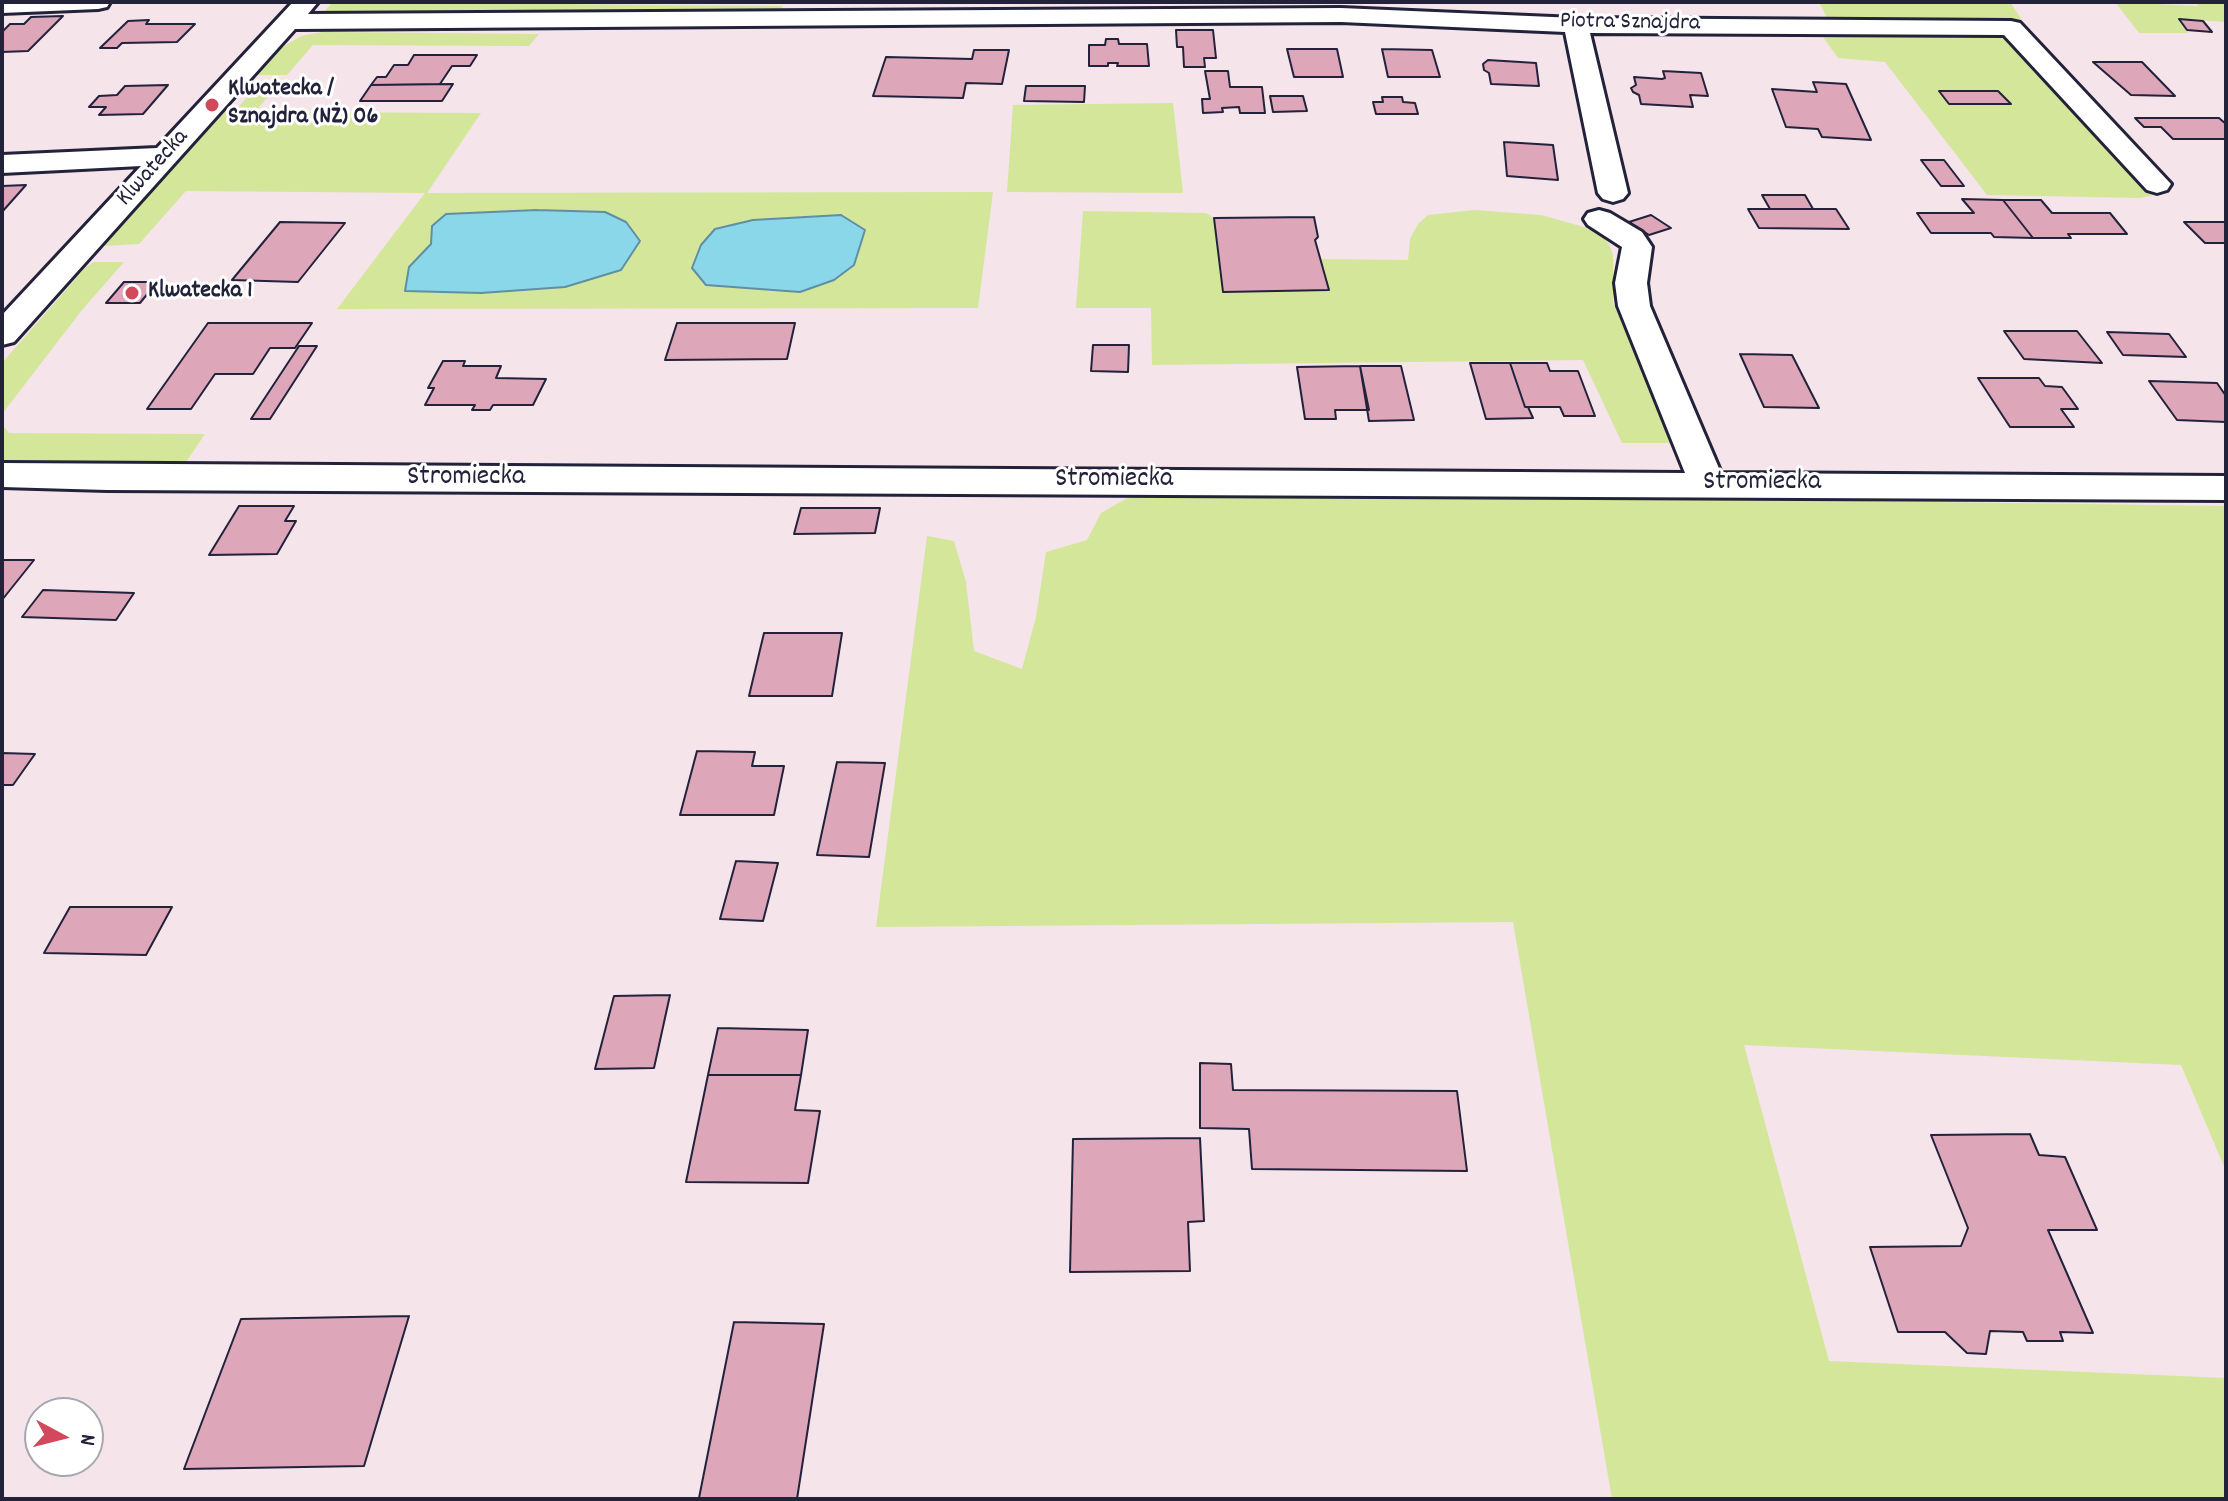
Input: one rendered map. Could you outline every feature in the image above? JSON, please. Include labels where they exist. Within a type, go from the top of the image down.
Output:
[{"type":"street","points":[[2,6],[98,2]]},
{"type":"street","name":"Piotra Sznajdra","points":[[297,12],[820,11],[1341,15],[1576,25],[2011,28],[2157,184]]},
{"type":"street","name":"Klwatecka","points":[[2,335],[297,12]]},
{"type":"street","points":[[1576,25],[1606,206],[1637,247],[1631,283],[1634,306],[1707,483]]},
{"type":"street","points":[[2,164],[166,156]]},
{"type":"street","name":"Stromiecka","points":[[2,475],[2226,488]]},
{"type":"green space","points":[[333,2],[782,6],[783,14],[320,16]]},
{"type":"green space","points":[[1819,2],[2010,2],[2022,20],[1829,22]]},
{"type":"green space","points":[[2115,2],[2198,6],[2196,2],[2225,2],[2226,22],[2180,19],[2188,33],[2139,33]]},
{"type":"green space","points":[[323,32],[539,34],[529,46],[313,45],[287,75],[257,75],[267,59],[278,50],[301,36]]},
{"type":"green space","points":[[1853,34],[2006,37],[2154,195],[2140,198],[1987,195],[1885,62],[1838,58],[1823,37]]},
{"type":"green space","points":[[257,86],[277,86],[255,112],[481,113],[427,193],[993,192],[978,308],[337,309],[425,193],[186,191],[139,244],[103,246],[220,111],[235,111]]},
{"type":"green space","points":[[1173,103],[1183,193],[1007,192],[1013,105]]},
{"type":"green space","points":[[1474,210],[1541,215],[1584,227],[1601,235],[1609,244],[1613,255],[1613,303],[1676,443],[1622,443],[1583,360],[1152,365],[1151,308],[1076,308],[1083,211],[1206,213],[1214,218],[1224,292],[1328,290],[1324,267],[1321,267],[1319,259],[1408,260],[1410,239],[1418,224],[1428,215]]},
{"type":"green space","points":[[94,262],[124,262],[82,310],[2,414],[2,363],[86,267]]},
{"type":"green space","points":[[2,424],[9,433],[205,434],[184,465],[2,463]]},
{"type":"green space","points":[[1140,491],[2226,506],[2226,1171],[2181,1065],[1744,1045],[1829,1361],[2226,1378],[2226,1499],[1612,1499],[1513,922],[876,927],[927,536],[954,541],[966,582],[974,651],[1022,669],[1036,617],[1046,552],[1087,540],[1101,513]]},
{"type":"water","points":[[537,210],[605,212],[626,222],[640,241],[621,270],[565,287],[481,293],[405,291],[409,267],[431,244],[432,226],[446,214]]},
{"type":"water","points":[[841,215],[865,230],[854,265],[834,280],[800,292],[706,285],[692,268],[701,245],[715,229],[753,220]]},
{"type":"building","points":[[63,16],[28,51],[2,52],[2,32],[10,24],[24,24],[31,17]]},
{"type":"building","points":[[2179,19],[2203,21],[2212,32],[2187,30]]},
{"type":"building","points":[[149,20],[146,24],[195,24],[177,42],[122,43],[117,48],[100,48],[128,21]]},
{"type":"building","points":[[1176,30],[1213,30],[1216,58],[1204,58],[1205,67],[1184,67],[1183,47],[1177,47]]},
{"type":"building","points":[[1106,39],[1118,39],[1119,44],[1147,44],[1149,66],[1108,63],[1108,66],[1089,66],[1089,45],[1105,45]]},
{"type":"building","points":[[1287,49],[1337,49],[1343,77],[1294,77]]},
{"type":"building","points":[[1382,49],[1432,50],[1440,77],[1388,77]]},
{"type":"building","points":[[974,50],[1009,50],[1002,84],[966,83],[963,98],[873,96],[886,57],[972,59]]},
{"type":"building","points":[[414,55],[477,55],[470,66],[452,66],[440,84],[371,85],[377,77],[386,77],[394,65],[408,65]]},
{"type":"building","points":[[1488,60],[1536,63],[1539,86],[1491,84],[1483,64]]},
{"type":"building","points":[[2093,62],[2142,62],[2175,96],[2131,95]]},
{"type":"building","points":[[1205,71],[1228,71],[1230,87],[1262,87],[1265,113],[1240,113],[1239,107],[1203,113],[1202,99],[1210,99]]},
{"type":"building","points":[[1663,71],[1701,73],[1708,96],[1690,95],[1693,107],[1641,104],[1639,95],[1631,88],[1636,85],[1634,77],[1662,79],[1665,78]]},
{"type":"building","points":[[1813,82],[1846,84],[1871,140],[1822,137],[1818,129],[1786,127],[1772,89],[1817,92]]},
{"type":"building","points":[[453,84],[442,101],[360,101],[371,85]]},
{"type":"building","points":[[168,85],[143,114],[99,115],[106,107],[89,107],[99,96],[117,95],[125,86]]},
{"type":"building","points":[[1026,86],[1085,86],[1084,102],[1024,101]]},
{"type":"building","points":[[1939,91],[1998,91],[2011,104],[1949,104]]},
{"type":"building","points":[[1270,96],[1303,96],[1307,111],[1273,112]]},
{"type":"building","points":[[1382,97],[1402,97],[1403,102],[1415,103],[1418,114],[1376,114],[1373,102],[1383,102]]},
{"type":"building","points":[[2135,118],[2219,118],[2226,124],[2226,139],[2173,139],[2161,127],[2144,127]]},
{"type":"building","points":[[1504,142],[1553,145],[1558,180],[1507,176]]},
{"type":"building","points":[[1921,160],[1944,160],[1964,186],[1941,186]]},
{"type":"building","points":[[26,185],[2,212],[2,186]]},
{"type":"building","points":[[1762,195],[1805,195],[1813,209],[1770,209]]},
{"type":"building","points":[[1962,199],[2003,200],[2033,238],[1994,237],[1991,233],[1931,233],[1917,213],[1974,213]]},
{"type":"building","points":[[2003,200],[2041,200],[2052,213],[2110,213],[2127,234],[2068,234],[2071,238],[2033,238]]},
{"type":"building","points":[[1748,209],[1836,209],[1849,229],[1759,228]]},
{"type":"building","points":[[1651,215],[1671,228],[1649,235],[1629,222]]},
{"type":"building","points":[[1314,217],[1318,237],[1315,240],[1329,290],[1223,292],[1214,218]]},
{"type":"building","points":[[280,222],[345,223],[298,282],[232,280]]},
{"type":"building","points":[[2184,222],[2226,222],[2226,243],[2205,243]]},
{"type":"building","name":"Klwatecka 1","points":[[124,282],[157,282],[140,303],[106,303]]},
{"type":"building","points":[[208,323],[312,323],[295,348],[270,348],[253,374],[215,374],[191,409],[147,409]]},
{"type":"building","points":[[677,323],[795,323],[787,359],[665,360]]},
{"type":"building","points":[[2004,331],[2077,331],[2102,363],[2024,359]]},
{"type":"building","points":[[2107,332],[2169,334],[2186,357],[2123,355]]},
{"type":"building","points":[[1093,345],[1129,345],[1128,372],[1091,371]]},
{"type":"building","points":[[299,346],[317,346],[270,419],[251,419]]},
{"type":"building","points":[[1740,354],[1792,355],[1819,408],[1764,407]]},
{"type":"building","points":[[443,361],[465,361],[463,366],[501,366],[496,378],[546,379],[533,405],[493,405],[490,410],[472,410],[475,405],[425,405],[434,388],[428,388]]},
{"type":"building","points":[[1470,363],[1510,363],[1525,407],[1528,407],[1533,418],[1486,419]]},
{"type":"building","points":[[1510,363],[1547,363],[1550,371],[1578,371],[1595,416],[1564,416],[1560,407],[1525,407]]},
{"type":"building","points":[[1360,366],[1369,410],[1335,410],[1336,419],[1305,419],[1297,367]]},
{"type":"building","points":[[1360,366],[1401,366],[1414,420],[1369,421]]},
{"type":"building","points":[[1978,378],[2039,378],[2045,386],[2062,387],[2078,409],[2061,409],[2074,427],[2010,427]]},
{"type":"building","points":[[2149,381],[2217,383],[2226,396],[2226,422],[2177,420]]},
{"type":"building","points":[[239,506],[294,506],[285,521],[296,521],[277,554],[209,555]]},
{"type":"building","points":[[801,508],[880,508],[875,533],[794,534]]},
{"type":"building","points":[[2,560],[34,560],[2,600]]},
{"type":"building","points":[[43,590],[134,593],[116,620],[22,617]]},
{"type":"building","points":[[764,633],[842,633],[832,696],[749,696]]},
{"type":"building","points":[[697,751],[755,752],[752,766],[784,766],[774,815],[680,815]]},
{"type":"building","points":[[2,753],[35,754],[13,785],[2,785]]},
{"type":"building","points":[[837,762],[885,763],[869,857],[817,855]]},
{"type":"building","points":[[736,861],[778,863],[763,921],[720,919]]},
{"type":"building","points":[[70,907],[172,907],[146,955],[44,953]]},
{"type":"building","points":[[670,995],[654,1068],[595,1069],[614,996]]},
{"type":"building","points":[[718,1028],[808,1030],[801,1075],[708,1075]]},
{"type":"building","points":[[1200,1063],[1231,1064],[1233,1090],[1457,1091],[1467,1171],[1252,1169],[1249,1129],[1200,1128]]},
{"type":"building","points":[[708,1075],[801,1075],[795,1110],[820,1111],[808,1183],[686,1182]]},
{"type":"building","points":[[2030,1134],[2039,1155],[2065,1157],[2097,1230],[2048,1230],[2093,1333],[2060,1332],[2063,1341],[2027,1341],[2023,1332],[1990,1331],[1986,1354],[1967,1353],[1945,1332],[1898,1332],[1870,1247],[1961,1246],[1968,1228],[1931,1135]]},
{"type":"building","points":[[1200,1138],[1204,1221],[1188,1222],[1190,1271],[1070,1272],[1073,1139]]},
{"type":"building","points":[[409,1316],[364,1466],[184,1469],[241,1319]]},
{"type":"building","points":[[734,1322],[824,1324],[797,1499],[699,1498]]},
{"type":"place","name":"Klwatecka / Sznajdra (NŻ) 06","points":[[212,105]]},
{"type":"place","name":"Klwatecka 1","points":[[132,293]]}]
